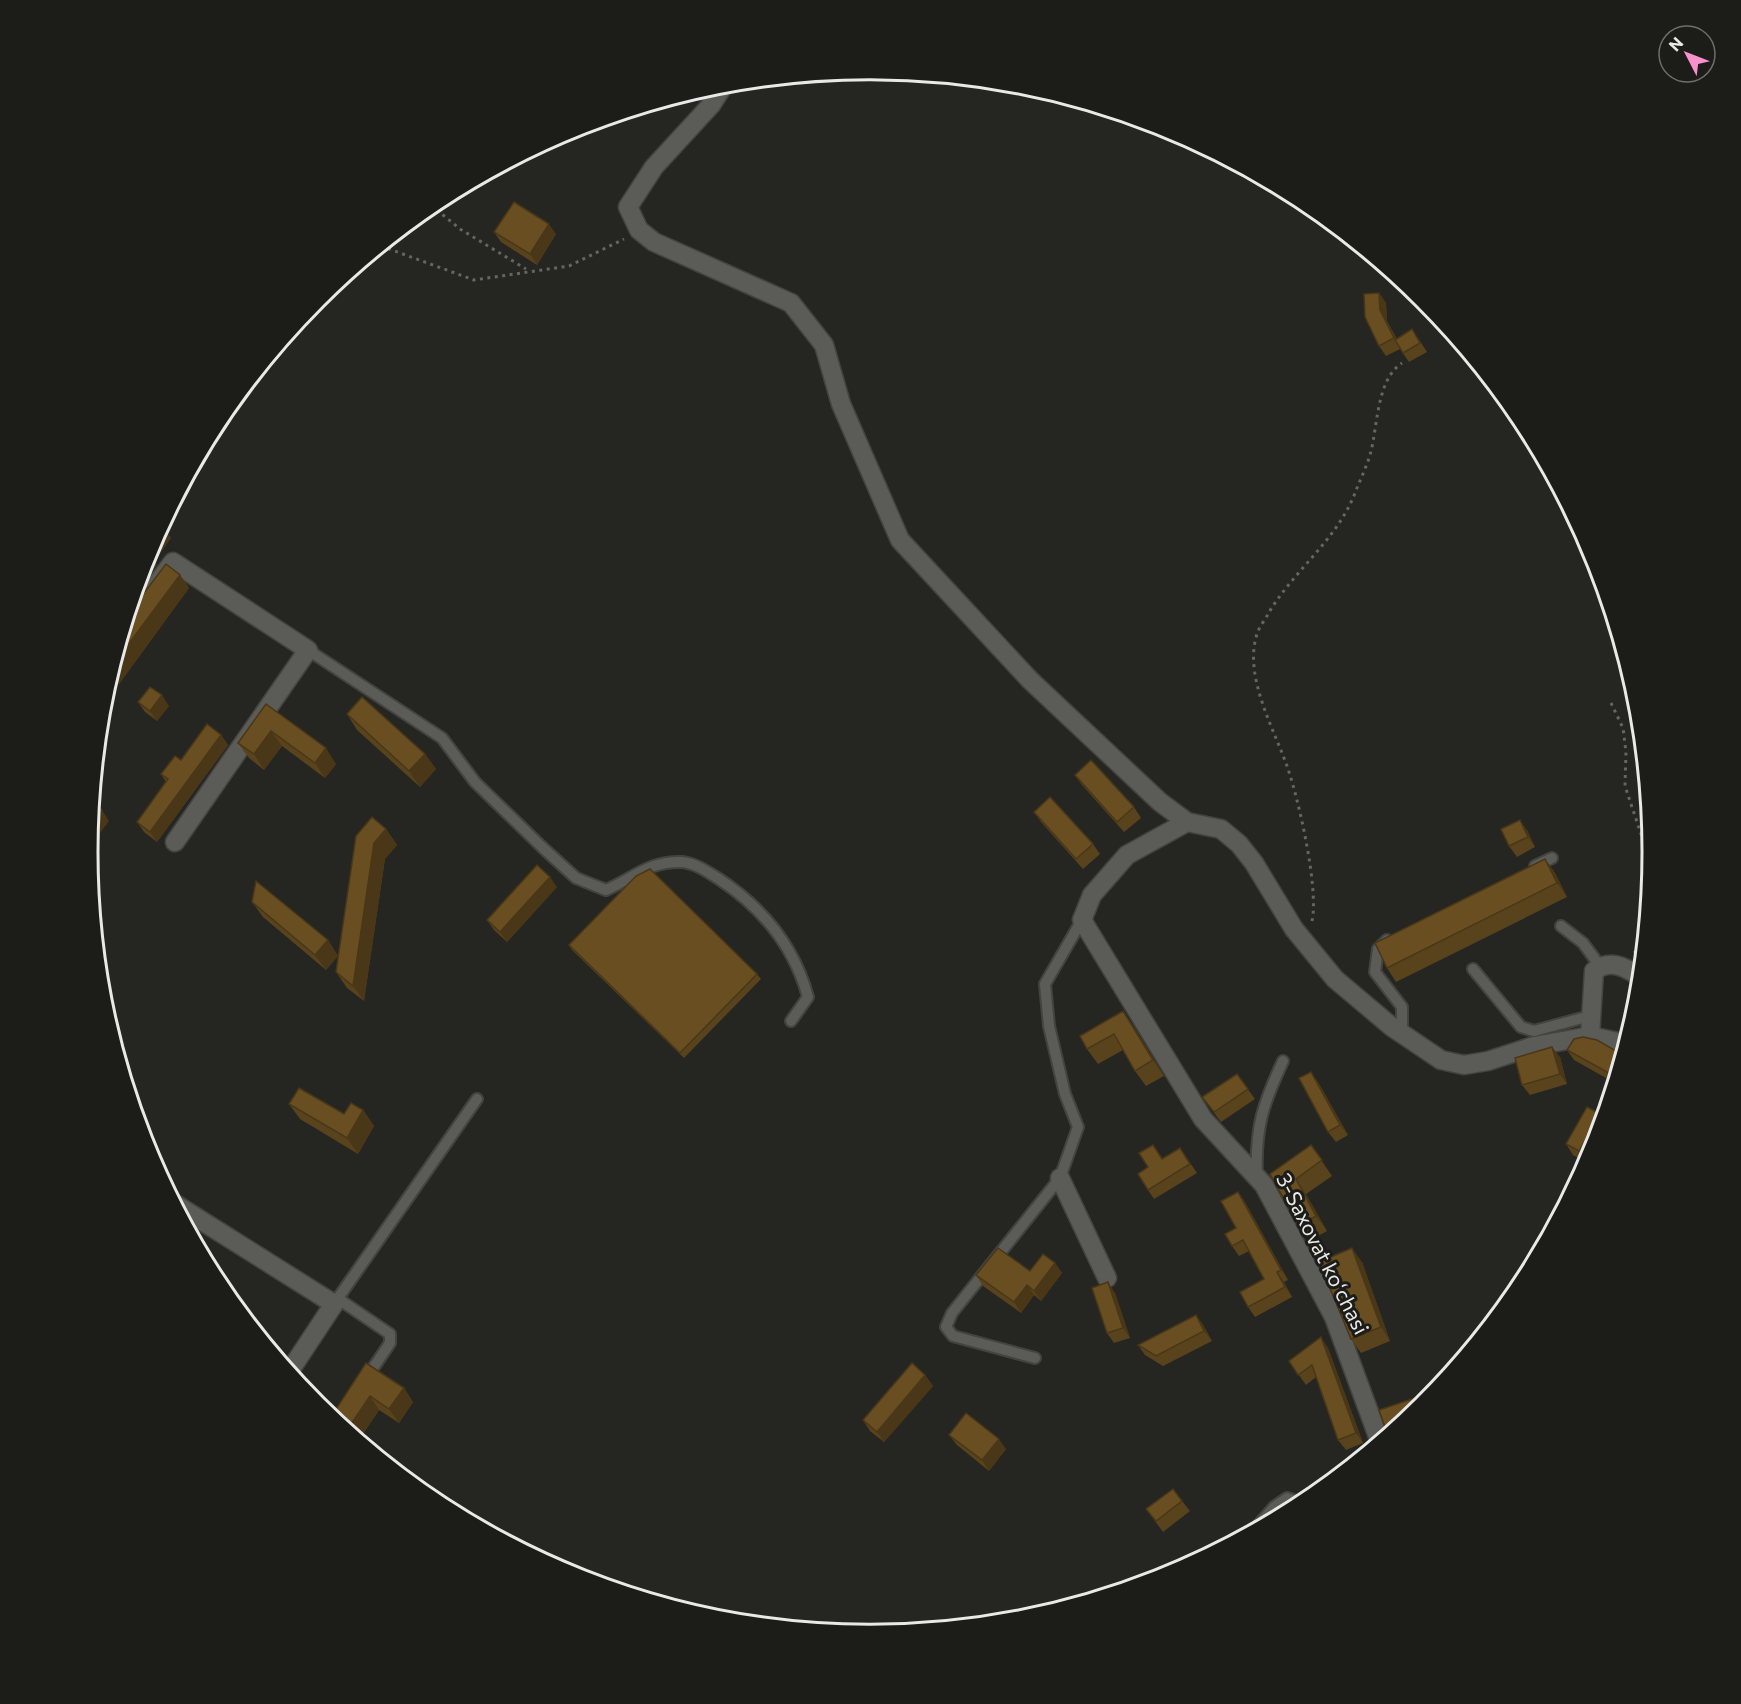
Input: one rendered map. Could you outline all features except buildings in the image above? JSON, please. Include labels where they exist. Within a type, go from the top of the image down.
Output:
[{"type":"street","points":[[718,95],[711,105],[654,167],[628,207],[639,231],[654,242],[790,303],[824,345],[841,404],[900,540],[1030,680],[1160,802],[1187,822],[1221,829],[1239,844],[1254,863],[1294,929],[1335,979],[1402,1034],[1441,1060],[1464,1065],[1488,1061],[1534,1046],[1590,1036],[1619,1042]]},
{"type":"street","points":[[146,598],[173,561],[308,650],[175,842]]},
{"type":"street","points":[[1082,920],[1092,895],[1127,855],[1187,822]]},
{"type":"street","name":"3-Saxovat koʻchasi","points":[[1082,920],[1203,1119],[1257,1176],[1276,1205],[1289,1236],[1334,1317],[1377,1435]]},
{"type":"street","points":[[1590,1036],[1594,971],[1600,966],[1610,964],[1624,967],[1633,972]]},
{"type":"street","points":[[1060,1178],[1107,1278]]},
{"type":"street","points":[[187,1211],[335,1301],[294,1365]]},
{"type":"lane","points":[[308,650],[442,738],[475,782],[576,878],[596,888],[606,890],[645,868],[684,862],[703,869],[732,888],[760,910],[800,968],[808,997],[791,1021]]},
{"type":"lane","points":[[1522,873],[1552,858]]},
{"type":"lane","points":[[1035,1358],[953,1336],[946,1327],[951,1313],[1060,1178],[1078,1128],[1065,1094],[1049,1026],[1045,984],[1082,920]]},
{"type":"lane","points":[[1561,926],[1583,943],[1600,966]]},
{"type":"lane","points":[[1393,937],[1383,942],[1378,950],[1375,972],[1402,1007],[1402,1034]]},
{"type":"lane","points":[[1473,969],[1521,1027],[1534,1031],[1590,1016]]},
{"type":"lane","points":[[1257,1176],[1256,1149],[1263,1104],[1283,1060]]},
{"type":"lane","points":[[357,1393],[390,1343],[390,1334],[335,1301],[477,1099]]},
{"type":"lane","points":[[1268,1514],[1287,1498],[1291,1499]]},
{"type":"path","points":[[439,212],[460,229],[527,270]]},
{"type":"path","points":[[388,249],[474,280],[527,270],[569,266],[639,231]]},
{"type":"path","points":[[1305,943],[1313,917],[1310,860],[1289,771],[1267,718],[1258,687],[1255,659],[1257,634],[1274,604],[1326,542],[1350,506],[1370,455],[1382,399],[1390,376],[1402,363]]},
{"type":"path","points":[[1611,703],[1623,728],[1626,752],[1625,786],[1642,838]]}]
